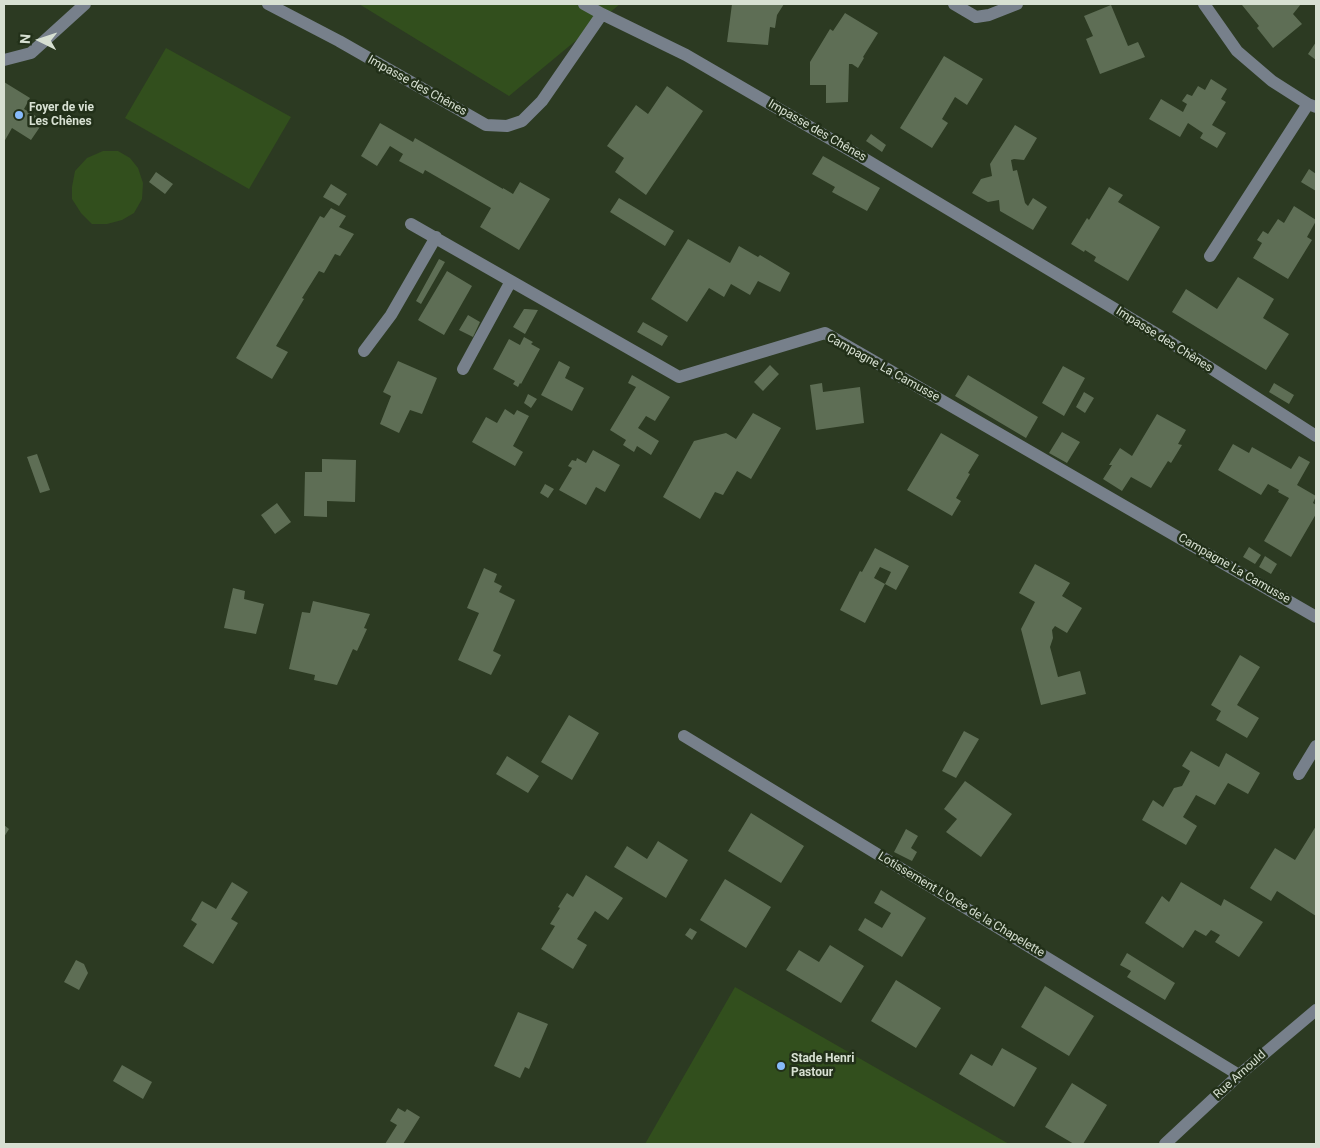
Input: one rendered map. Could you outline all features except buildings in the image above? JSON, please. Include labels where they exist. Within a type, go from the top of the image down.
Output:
[{"type":"street","points":[[4,60],[31,53],[85,4]]},
{"type":"street","name":"Impasse des Chênes","points":[[268,4],[486,125],[507,126],[522,121],[542,101],[602,14],[686,55],[858,155],[1170,342],[1316,436]]},
{"type":"street","points":[[584,4],[602,14]]},
{"type":"street","points":[[954,4],[976,17],[989,15],[1017,4]]},
{"type":"street","points":[[1204,4],[1237,51],[1272,81],[1312,106],[1210,256]]},
{"type":"street","name":"Campagne La Camusse","points":[[411,224],[679,377],[825,333],[1316,617]]},
{"type":"street","points":[[364,352],[392,315],[436,237]]},
{"type":"street","points":[[463,370],[511,281]]},
{"type":"street","name":"Lotissement L'Orée de la Chapelette","points":[[684,736],[1238,1074]]},
{"type":"street","points":[[1299,774],[1316,746]]},
{"type":"street","name":"Rue Arnould","points":[[1166,1144],[1238,1074],[1316,1010]]},
{"type":"green space","points":[[359,4],[620,4],[509,96]]},
{"type":"green space","points":[[166,48],[291,117],[249,189],[125,118]]},
{"type":"green space","points":[[103,151],[118,151],[130,158],[138,168],[143,183],[142,199],[134,213],[122,220],[107,224],[92,224],[81,213],[72,199],[72,187],[75,171],[87,158]]},
{"type":"green space","name":"Stade Henri Pastour","points":[[735,987],[1009,1144],[645,1144]]},
{"type":"place","name":"Foyer de vie Les Chênes","points":[[19,115]]},
{"type":"place","name":"Stade Henri Pastour","points":[[781,1066]]}]
